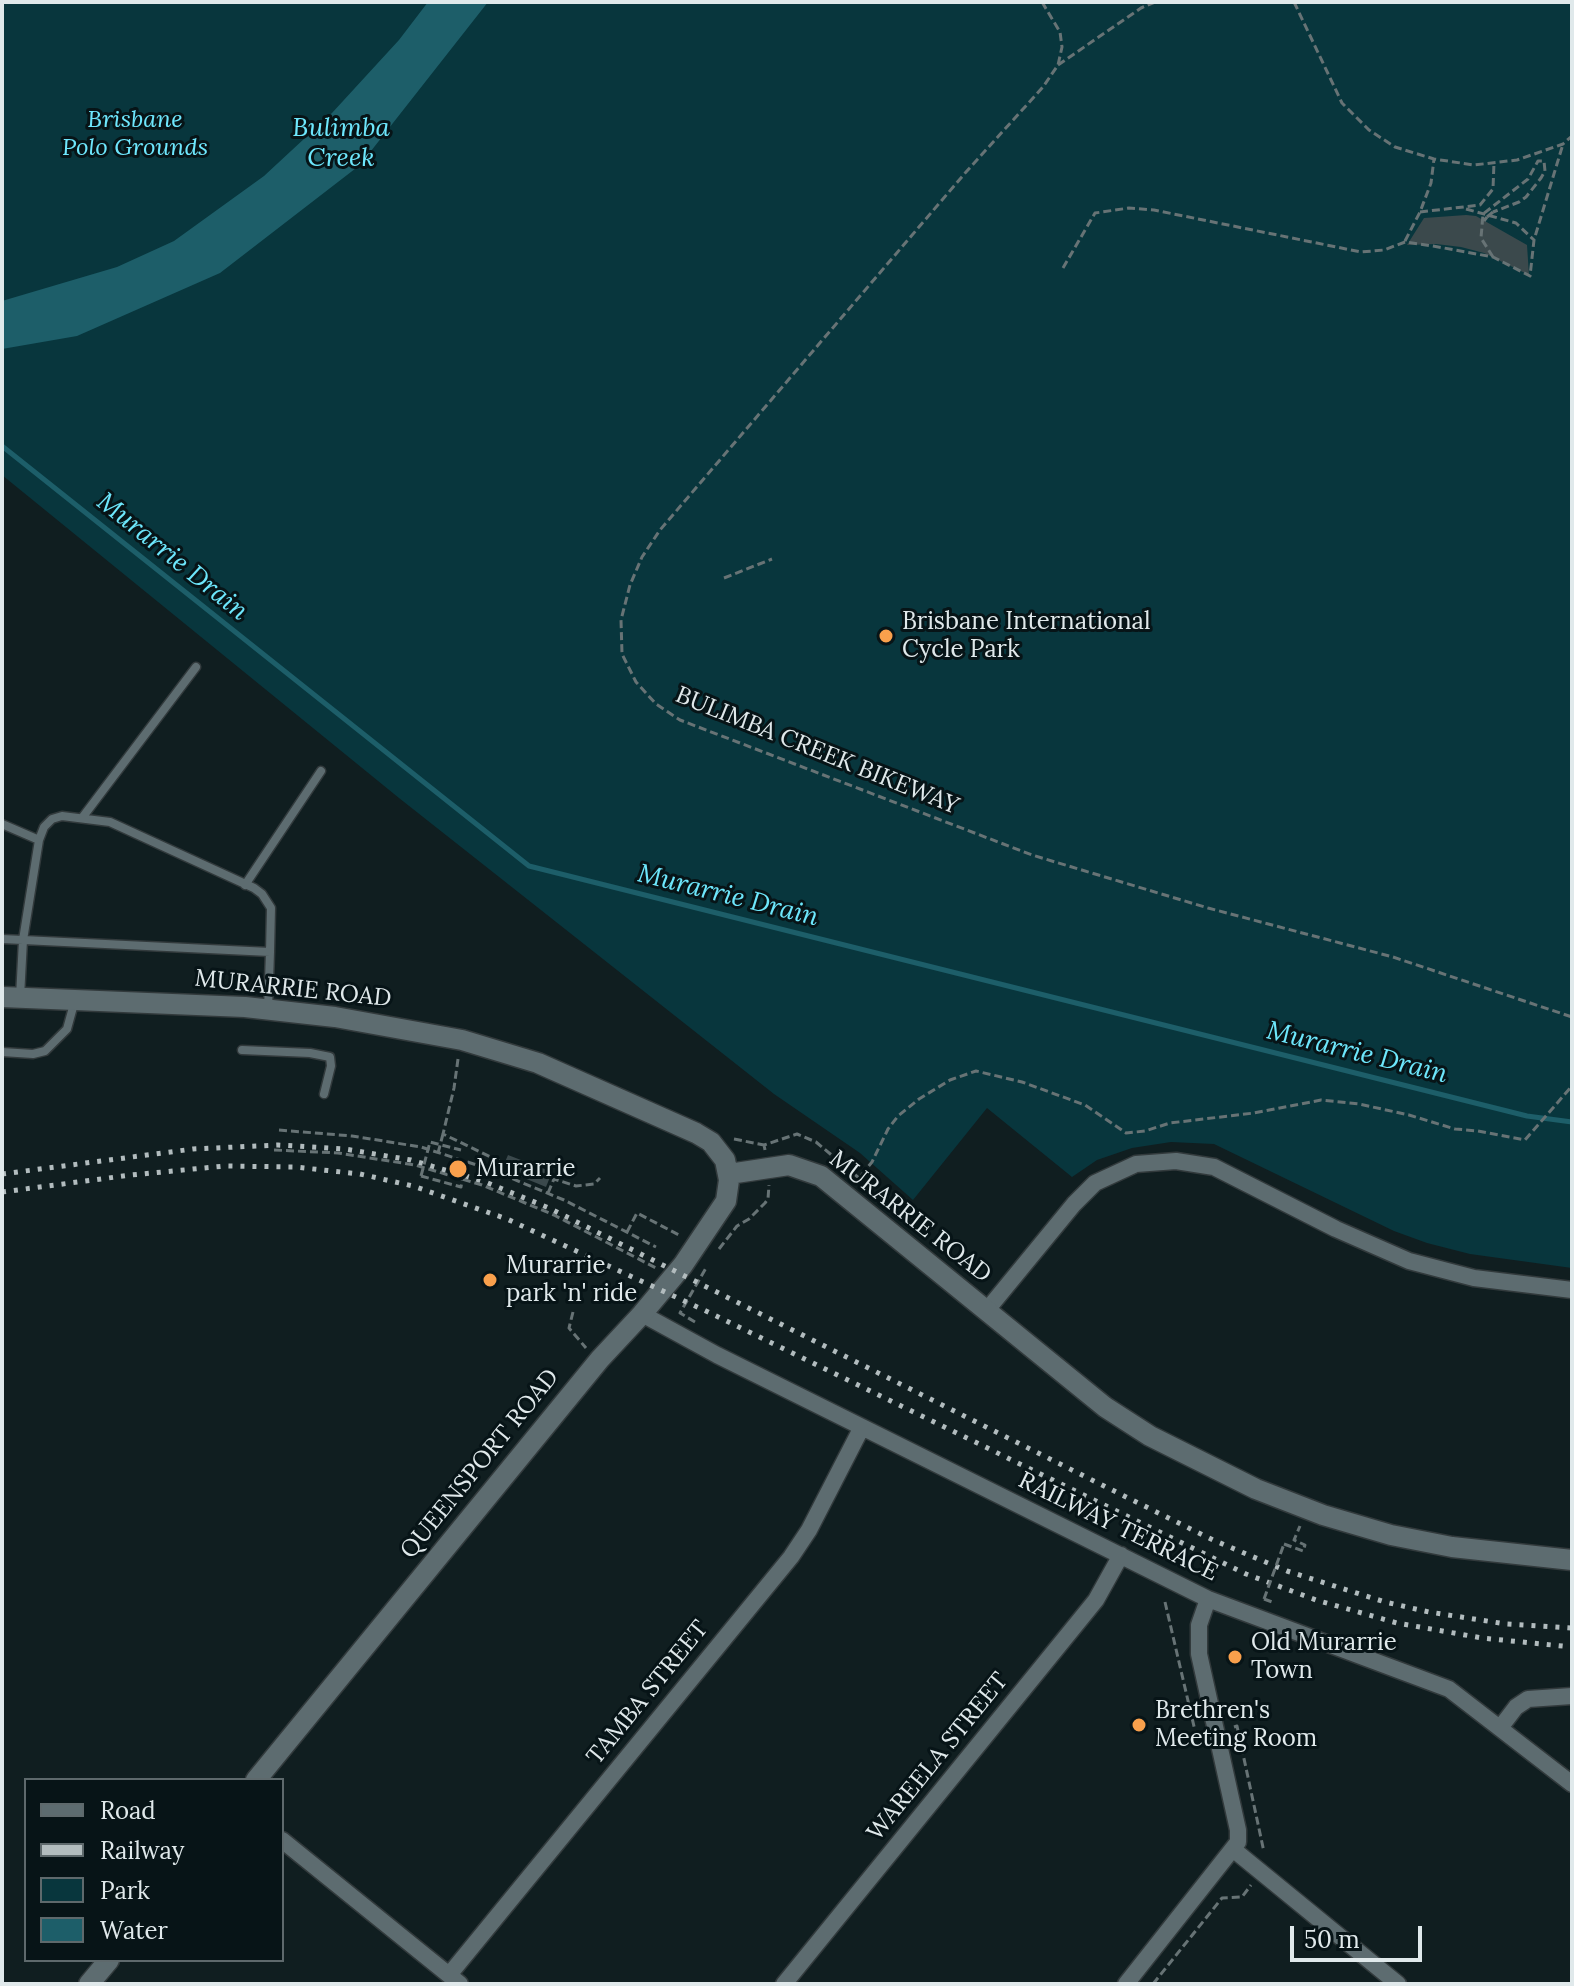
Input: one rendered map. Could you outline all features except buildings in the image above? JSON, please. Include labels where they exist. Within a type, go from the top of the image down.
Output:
[{"type":"street","name":"MURARRIE ROAD","points":[[11,997],[215,1005],[335,1017],[427,1032],[505,1052],[578,1080],[711,1142]]},
{"type":"street","points":[[711,1142],[720,1152],[729,1174]]},
{"type":"street","points":[[987,1310],[1095,1183],[1136,1164],[1176,1161],[1214,1167],[1336,1229],[1409,1261],[1474,1278],[1572,1290]]},
{"type":"street","name":"MURARRIE ROAD","points":[[729,1174],[789,1165],[814,1172],[1087,1394],[1128,1423],[1256,1489],[1323,1515],[1391,1535],[1452,1547],[1572,1560]]},
{"type":"street","name":"QUEENSPORT ROAD","points":[[258,1778],[600,1359],[683,1265],[719,1214],[728,1194],[729,1174]]},
{"type":"street","name":"RAILWAY TERRACE","points":[[642,1314],[1208,1599],[1438,1684],[1457,1695],[1572,1784]]},
{"type":"street","name":"TAMBA STREET","points":[[455,1980],[791,1557],[809,1530],[862,1427]]},
{"type":"street","name":"WAREELA STREET","points":[[784,1984],[1096,1600],[1121,1555]]},
{"type":"street","points":[[1126,1984],[1238,1842],[1238,1830],[1199,1654],[1199,1625],[1208,1599]]},
{"type":"street","points":[[1500,1728],[1516,1707],[1528,1699],[1572,1696]]},
{"type":"street","points":[[284,1842],[455,1980]]},
{"type":"street","points":[[1234,1850],[1398,1984]]},
{"type":"street","points":[[89,1984],[107,1962]]},
{"type":"lane","points":[[82,818],[196,667]]},
{"type":"lane","points":[[245,885],[321,771]]},
{"type":"lane","points":[[11,997],[39,840],[44,827],[52,819],[62,816],[110,822],[262,894],[271,908],[268,1010]]},
{"type":"lane","points":[[2,824],[39,840]]},
{"type":"lane","points":[[2,939],[270,952]]},
{"type":"lane","points":[[2,1052],[33,1054],[45,1051],[67,1029],[75,999]]},
{"type":"lane","points":[[242,1050],[310,1053],[330,1057],[331,1066],[324,1094]]},
{"type":"path","points":[[1042,2],[1060,32],[1062,47],[1058,65]]},
{"type":"path","name":"BULIMBA CREEK BIKEWAY","points":[[1155,2],[1141,8],[1058,65],[1043,87],[966,172],[660,530],[642,557],[630,585],[621,620],[622,654],[636,682],[656,704],[680,720],[1032,855],[1208,908],[1393,957],[1572,1017]]},
{"type":"path","points":[[1294,2],[1342,103],[1369,130],[1395,147],[1434,159],[1474,165],[1517,160],[1563,144],[1572,136]]},
{"type":"path","points":[[1063,268],[1095,213],[1129,208],[1154,210],[1361,252],[1384,250],[1405,242],[1493,257],[1530,276],[1534,240],[1563,144]]},
{"type":"path","points":[[1405,242],[1431,183],[1434,159]]},
{"type":"path","points":[[1484,221],[1493,212],[1526,197],[1545,171],[1544,161],[1538,161],[1528,179],[1483,214],[1481,238],[1493,257]]},
{"type":"path","points":[[1420,212],[1480,205],[1493,189],[1494,162]]},
{"type":"path","points":[[1464,209],[1516,223],[1534,240]]},
{"type":"path","points":[[724,578],[772,559]]},
{"type":"path","points":[[438,1153],[457,1062]]},
{"type":"path","points":[[711,1142],[732,1139],[764,1145],[797,1134],[808,1138],[859,1178],[872,1162],[898,1116],[950,1080],[976,1071],[1022,1082],[1085,1105],[1126,1133],[1170,1123],[1254,1113],[1321,1100],[1359,1104],[1455,1129],[1525,1140],[1572,1086]]},
{"type":"path","points":[[279,1130],[352,1136],[458,1159],[548,1193],[656,1247]]},
{"type":"path","points":[[443,1134],[501,1162],[498,1172]]},
{"type":"path","points":[[458,1159],[461,1150],[430,1142],[421,1176],[461,1187],[462,1180]]},
{"type":"path","points":[[764,1145],[765,1151]]},
{"type":"path","points":[[274,1150],[338,1153],[415,1165],[554,1215],[657,1269]]},
{"type":"path","points":[[548,1193],[554,1179],[576,1186],[594,1184],[600,1178]]},
{"type":"path","points":[[716,1252],[737,1226],[765,1203],[769,1183]]},
{"type":"path","points":[[627,1232],[637,1213],[679,1235]]},
{"type":"path","points":[[703,1328],[680,1313],[709,1261]]},
{"type":"path","points":[[573,1312],[569,1328],[586,1348]]},
{"type":"path","points":[[1275,1603],[1264,1599],[1284,1544],[1303,1551],[1305,1545],[1294,1540],[1299,1526]]},
{"type":"path","points":[[1165,1602],[1196,1735],[1205,1733]]},
{"type":"path","points":[[1227,1729],[1237,1726],[1264,1852],[1272,1858]]},
{"type":"path","points":[[1153,1984],[1222,1898],[1242,1897],[1254,1881]]},
{"type":"green space","name":"Brisbane International Cycle Park","points":[[2,2],[1572,2],[1572,1268],[1470,1254],[1427,1243],[1394,1231],[1214,1144],[1171,1142],[1132,1148],[1097,1160],[1072,1177],[987,1108],[913,1200],[860,1153],[774,1094],[399,798],[2,475]]},
{"type":"water","name":"Bulimba Creek","points":[[428,2],[488,2],[360,165],[220,273],[77,336],[2,349],[2,301],[117,267],[174,241],[264,176],[332,113],[399,40]]},
{"type":"waterway","name":"Murarrie Drain","points":[[2,446],[529,866],[1527,1116],[1572,1122]]},
{"type":"railway","points":[[2,1174],[193,1149],[278,1145],[345,1149],[411,1160],[483,1181],[549,1208],[1213,1540],[1287,1571],[1385,1602],[1429,1612],[1506,1624],[1572,1628]]},
{"type":"railway","points":[[2,1192],[225,1166],[295,1167],[360,1174],[413,1186],[507,1219],[706,1311],[1246,1574],[1316,1600],[1397,1623],[1482,1638],[1572,1647]]},
{"type":"place","name":"Brisbane International Cycle Park","points":[[886,636]]},
{"type":"place","name":"Murarrie","points":[[458,1169]]},
{"type":"place","name":"Murarrie park 'n' ride","points":[[490,1280]]},
{"type":"place","name":"Old Murarrie Town","points":[[1235,1657]]},
{"type":"place","name":"Brethren's Meeting Room","points":[[1139,1725]]},
{"type":"park label","name":"Brisbane Polo Grounds","points":[[135,134]]}]
